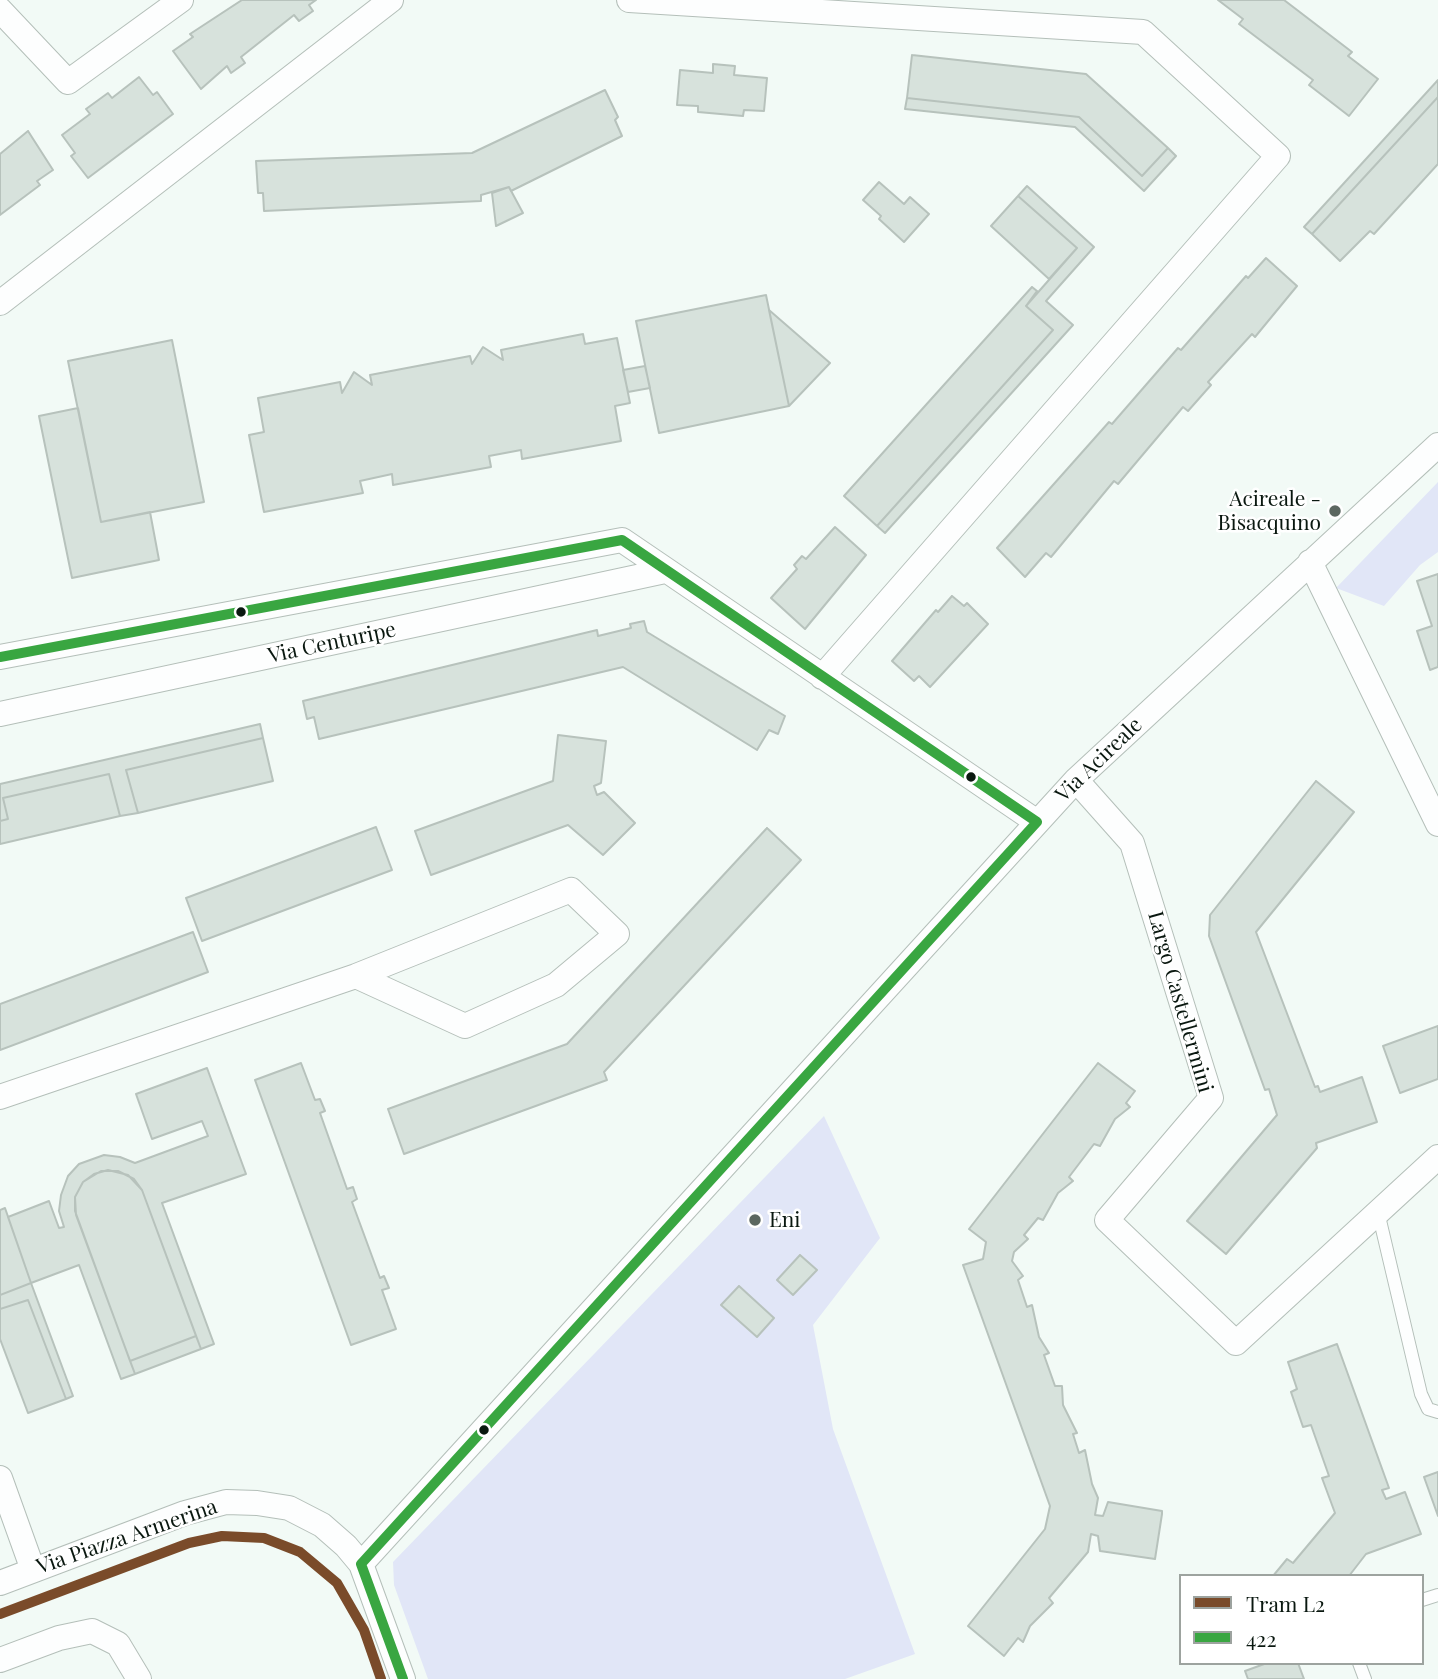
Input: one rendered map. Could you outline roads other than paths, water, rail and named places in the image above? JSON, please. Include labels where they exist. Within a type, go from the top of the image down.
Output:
[{"type":"street","points":[[0,10],[68,82],[181,0]]},
{"type":"street","points":[[0,303],[391,0]]},
{"type":"street","points":[[629,0],[1143,32],[1278,156],[822,677]]},
{"type":"street","name":"Via Acireale","points":[[361,1564],[1076,780],[1438,446]]},
{"type":"street","points":[[0,657],[622,540],[1037,822]]},
{"type":"street","points":[[1310,562],[1438,824]]},
{"type":"street","name":"Via Centuripe","points":[[0,714],[665,571]]},
{"type":"street","name":"Largo Castellermini","points":[[1076,780],[1132,843],[1212,1098],[1107,1220],[1236,1343],[1438,1157]]},
{"type":"street","points":[[0,1097],[356,976],[571,890],[617,934],[556,985],[465,1026],[356,976]]},
{"type":"street","points":[[0,1478],[33,1570]]},
{"type":"street","name":"Via Piazza Armerina","points":[[0,1583],[185,1513],[226,1502],[289,1508],[322,1525],[346,1546],[361,1564]]},
{"type":"street","points":[[361,1564],[403,1679]]},
{"type":"street","points":[[0,1660],[59,1638],[92,1631],[118,1644],[139,1679]]},
{"type":"lane","points":[[1378,1212],[1421,1394],[1428,1409],[1438,1412]]},
{"type":"tram line","name":"L2","points":[[0,1614],[189,1543],[222,1536],[264,1538],[300,1552],[337,1583],[364,1630],[381,1679]]},
{"type":"place","name":"Acireale - Bisacquino","points":[[1335,511]]},
{"type":"place","name":"Eni","points":[[755,1220]]}]
